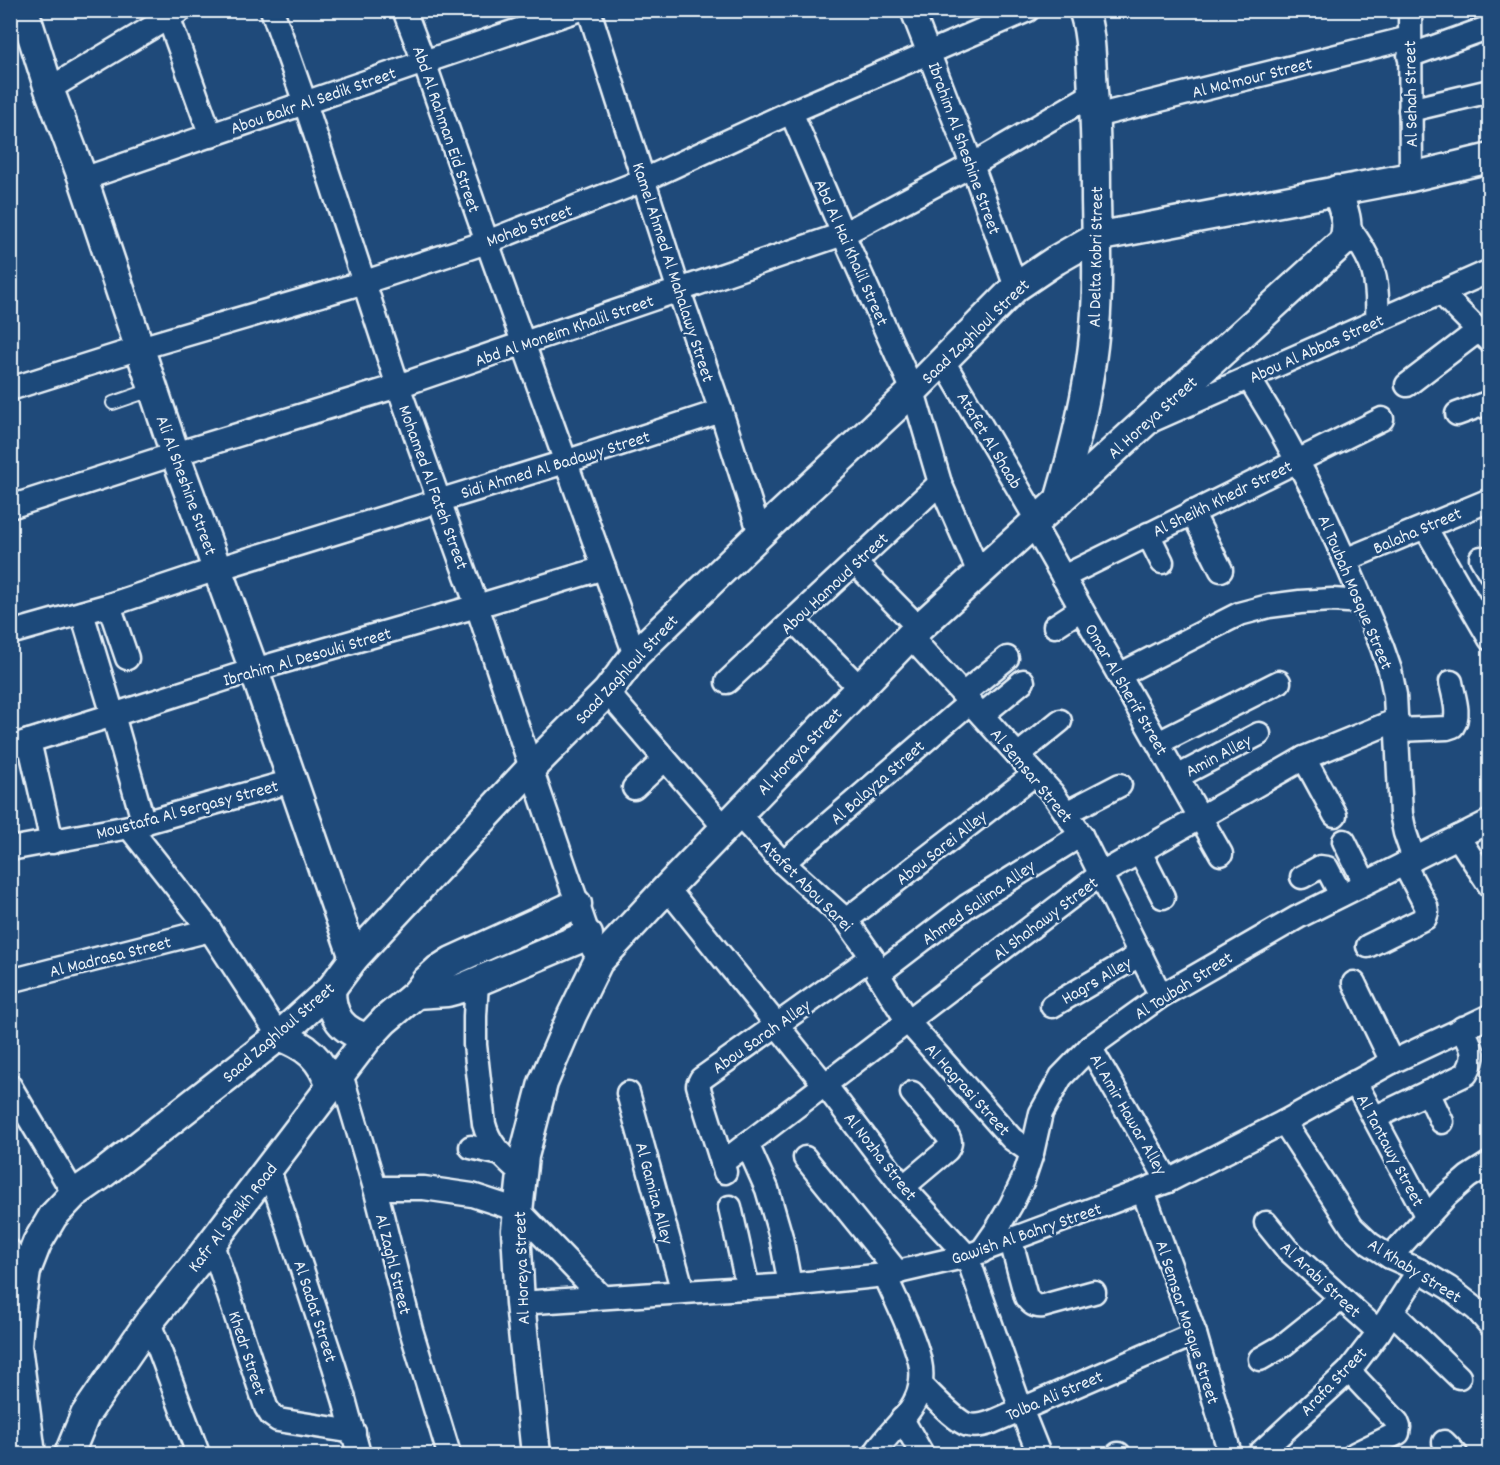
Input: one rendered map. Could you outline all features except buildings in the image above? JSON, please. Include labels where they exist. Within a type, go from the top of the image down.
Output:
[{"type":"street","name":"Ali Al Sheshine Street","points":[[24,10],[175,454],[254,670],[354,958]]},
{"type":"street","name":"Mohamed Al Fateh Street","points":[[273,10],[398,386],[477,606],[598,962]]},
{"type":"street","name":"Abd Al Rahman Eid Street","points":[[404,10],[635,655]]},
{"type":"street","name":"Abou Bakr Al Sedik Street","points":[[83,179],[578,10]]},
{"type":"street","name":"Kamel Ahmed Al Mahalawy Street","points":[[589,10],[760,534]]},
{"type":"street","name":"Ibrahim Al Sheshine Street","points":[[912,10],[1016,287]]},
{"type":"street","name":"Moheb Street","points":[[10,389],[365,282],[487,242],[644,180],[791,112],[1028,10]]},
{"type":"street","name":"Al Delta Kobri Street","points":[[1059,501],[1086,397],[1097,291],[1094,105],[1086,19],[1083,10]]},
{"type":"street","name":"Al Sehah Street","points":[[1410,10],[1411,177]]},
{"type":"street","points":[[49,89],[175,15],[211,136]]},
{"type":"street","name":"Al Ma'mour Street","points":[[1094,105],[1409,47],[1490,27]]},
{"type":"street","points":[[1410,110],[1490,91]]},
{"type":"street","name":"Abd Al Moneim Khalil Street","points":[[10,507],[398,386],[843,234],[972,165],[1094,105]]},
{"type":"street","name":"Abd Al Hai Khalil Street","points":[[791,112],[913,391],[940,483],[979,573]]},
{"type":"street","name":"Saad Zaghloul Street","points":[[31,1455],[14,1347],[20,1311],[18,1261],[37,1243],[54,1216],[74,1194],[279,1036],[331,989],[354,958],[531,768],[607,692],[635,655],[913,391],[1016,287],[1096,237],[1411,177],[1490,158]]},
{"type":"street","points":[[1337,190],[1348,227],[1363,247],[1374,270],[1378,296],[1377,321]]},
{"type":"street","name":"Al Horeya Street","points":[[536,1455],[520,1303],[516,1230],[524,1156],[543,1083],[598,962],[915,632],[1338,248],[1343,242],[1348,227]]},
{"type":"street","name":"Abou Al Abbas Street","points":[[1142,425],[1490,272]]},
{"type":"street","points":[[1407,385],[1484,336],[1442,293]]},
{"type":"street","name":"Atafet Al Shaab","points":[[943,361],[1035,522]]},
{"type":"street","name":"Al Toubah Mosque Street","points":[[1249,378],[1314,492],[1363,602],[1390,670],[1395,695],[1401,814],[1409,861],[1427,912],[1425,918],[1368,945]]},
{"type":"street","points":[[1458,414],[1489,404]]},
{"type":"street","name":"Sidi Ahmed Al Badawy Street","points":[[10,633],[109,605],[721,411]]},
{"type":"street","name":"Al Sheikh Khedr Street","points":[[1062,577],[1382,419]]},
{"type":"street","name":"Abou Hamoud Street","points":[[727,682],[940,483]]},
{"type":"street","name":"Balaha Street","points":[[1345,560],[1490,500]]},
{"type":"street","points":[[1192,512],[1221,570]]},
{"type":"street","name":"Omar Al Sherif Street","points":[[1035,522],[1062,577],[1221,855]]},
{"type":"street","points":[[1425,527],[1490,639]]},
{"type":"street","points":[[1148,534],[1162,562]]},
{"type":"street","name":"Al Semsar Street","points":[[855,563],[972,703],[1053,794],[1081,835],[1161,996]]},
{"type":"street","name":"Ibrahim Al Desouki Street","points":[[20,744],[254,670],[604,568]]},
{"type":"street","points":[[1119,675],[1239,614],[1269,606],[1300,602],[1332,600],[1363,602]]},
{"type":"street","points":[[109,605],[127,658]]},
{"type":"street","points":[[1055,626],[1081,609]]},
{"type":"street","points":[[82,613],[113,715],[136,825],[210,930],[279,1036],[300,1045],[318,1059],[326,1072],[336,1080]]},
{"type":"street","points":[[793,620],[860,688]]},
{"type":"street","points":[[972,703],[1007,658]]},
{"type":"street","points":[[972,703],[1023,681]]},
{"type":"street","points":[[1158,743],[1279,682]]},
{"type":"street","name":"Al Shahawy Street","points":[[723,1167],[747,1144],[1101,874],[1304,758],[1397,725],[1447,728],[1453,726],[1457,720],[1451,682]]},
{"type":"street","name":"Atafet Abou Sarei","points":[[607,692],[665,759],[846,920],[908,1022]]},
{"type":"street","name":"Al Balayza Street","points":[[783,863],[972,703]]},
{"type":"street","points":[[1018,755],[1060,721]]},
{"type":"street","name":"Amin Alley","points":[[1177,777],[1259,734]]},
{"type":"street","points":[[20,744],[52,842]]},
{"type":"street","points":[[1304,758],[1335,815]]},
{"type":"street","points":[[634,788],[665,759]]},
{"type":"street","name":"Abou Sarei Alley","points":[[846,920],[1035,774]]},
{"type":"street","name":"Moustafa Al Sergasy Street","points":[[10,849],[136,825],[292,781]]},
{"type":"street","points":[[1066,813],[1120,785]]},
{"type":"street","name":"Al Toubah Street","points":[[974,1254],[997,1230],[1011,1205],[1032,1153],[1041,1113],[1061,1077],[1090,1047],[1161,996],[1298,917],[1490,820]]},
{"type":"street","name":"Ahmed Salima Alley","points":[[875,966],[1081,835]]},
{"type":"street","points":[[1458,837],[1490,886]]},
{"type":"street","points":[[1344,841],[1365,883]]},
{"type":"street","points":[[1140,852],[1163,897]]},
{"type":"street","points":[[1302,877],[1324,867],[1329,871],[1341,895]]},
{"type":"street","name":"Al Nozha Street","points":[[667,888],[825,1084],[903,1187],[974,1254],[1021,1409],[1039,1455]]},
{"type":"street","name":"Kafr Al Sheikh Road","points":[[69,1455],[85,1415],[149,1322],[212,1244],[368,1038],[416,994],[438,970],[452,961],[577,904]]},
{"type":"street","name":"Al Madrasa Street","points":[[10,981],[210,930]]},
{"type":"street","points":[[416,994],[447,992],[477,982],[588,935]]},
{"type":"street","name":"Hagrs Alley","points":[[1052,1006],[1141,954]]},
{"type":"street","name":"Abou Sarah Alley","points":[[723,1167],[698,1085],[701,1079],[777,1024],[875,966]]},
{"type":"street","points":[[477,982],[475,1045],[484,1124],[493,1146],[522,1174]]},
{"type":"street","points":[[1354,983],[1392,1062]]},
{"type":"street","points":[[331,989],[331,1003],[344,1027],[368,1038]]},
{"type":"street","name":"Gawish Al Bahry Street","points":[[520,1303],[790,1285],[892,1274],[974,1254],[1168,1181],[1284,1122],[1392,1062],[1490,1016]]},
{"type":"street","name":"Al Hagrasi Street","points":[[908,1022],[1012,1139],[1032,1153]]},
{"type":"street","points":[[1374,1118],[1466,1074],[1473,1062],[1472,1048],[1462,1028]]},
{"type":"street","name":"Al Amir Hawar Alley","points":[[1090,1047],[1168,1181]]},
{"type":"street","name":"Al Zaghl Street","points":[[336,1080],[375,1188],[411,1330],[449,1455]]},
{"type":"street","name":"Al Tantawy Street","points":[[1354,1082],[1427,1217]]},
{"type":"street","points":[[10,1086],[74,1194]]},
{"type":"street","points":[[1428,1092],[1442,1122]]},
{"type":"street","name":"Al Gamiza Alley","points":[[628,1093],[683,1292]]},
{"type":"street","points":[[903,1187],[950,1145],[950,1139],[912,1093]]},
{"type":"street","name":"Al Khaby Street","points":[[1284,1122],[1352,1227],[1370,1244],[1390,1257],[1449,1287],[1477,1310],[1490,1325]]},
{"type":"street","points":[[747,1144],[767,1189],[781,1237],[790,1285]]},
{"type":"street","points":[[471,1147],[501,1154]]},
{"type":"street","points":[[805,1158],[892,1274],[921,1364],[921,1385],[914,1403],[881,1443],[875,1455]]},
{"type":"street","points":[[1390,1257],[1446,1196],[1490,1163]]},
{"type":"street","name":"Al Sadat Street","points":[[269,1170],[334,1366],[359,1455]]},
{"type":"street","points":[[375,1188],[424,1188],[472,1195],[518,1210],[602,1298]]},
{"type":"street","name":"Al Semsar Mosque Street","points":[[1143,1191],[1195,1334],[1230,1455]]},
{"type":"street","points":[[730,1207],[748,1288]]},
{"type":"street","name":"Al Arabi Street","points":[[1266,1223],[1287,1249],[1379,1332]]},
{"type":"street","points":[[1011,1241],[1026,1297],[1030,1303],[1043,1306],[1094,1292]]},
{"type":"street","name":"Khedr Street","points":[[212,1244],[266,1407],[271,1414],[278,1420],[354,1432]]},
{"type":"street","name":"Arafa Street","points":[[1259,1455],[1349,1371],[1379,1332],[1419,1270]]},
{"type":"street","points":[[1260,1359],[1281,1347],[1341,1299]]},
{"type":"street","points":[[1392,1312],[1458,1377]]},
{"type":"street","points":[[149,1322],[197,1451]]},
{"type":"street","name":"Tolba Ali Street","points":[[921,1385],[957,1419],[968,1425],[980,1426],[1195,1334]]},
{"type":"street","points":[[1349,1371],[1400,1428],[1398,1433],[1355,1455]]},
{"type":"street","points":[[902,1419],[922,1455]]},
{"type":"lane","points":[[113,403],[154,389]]}]
